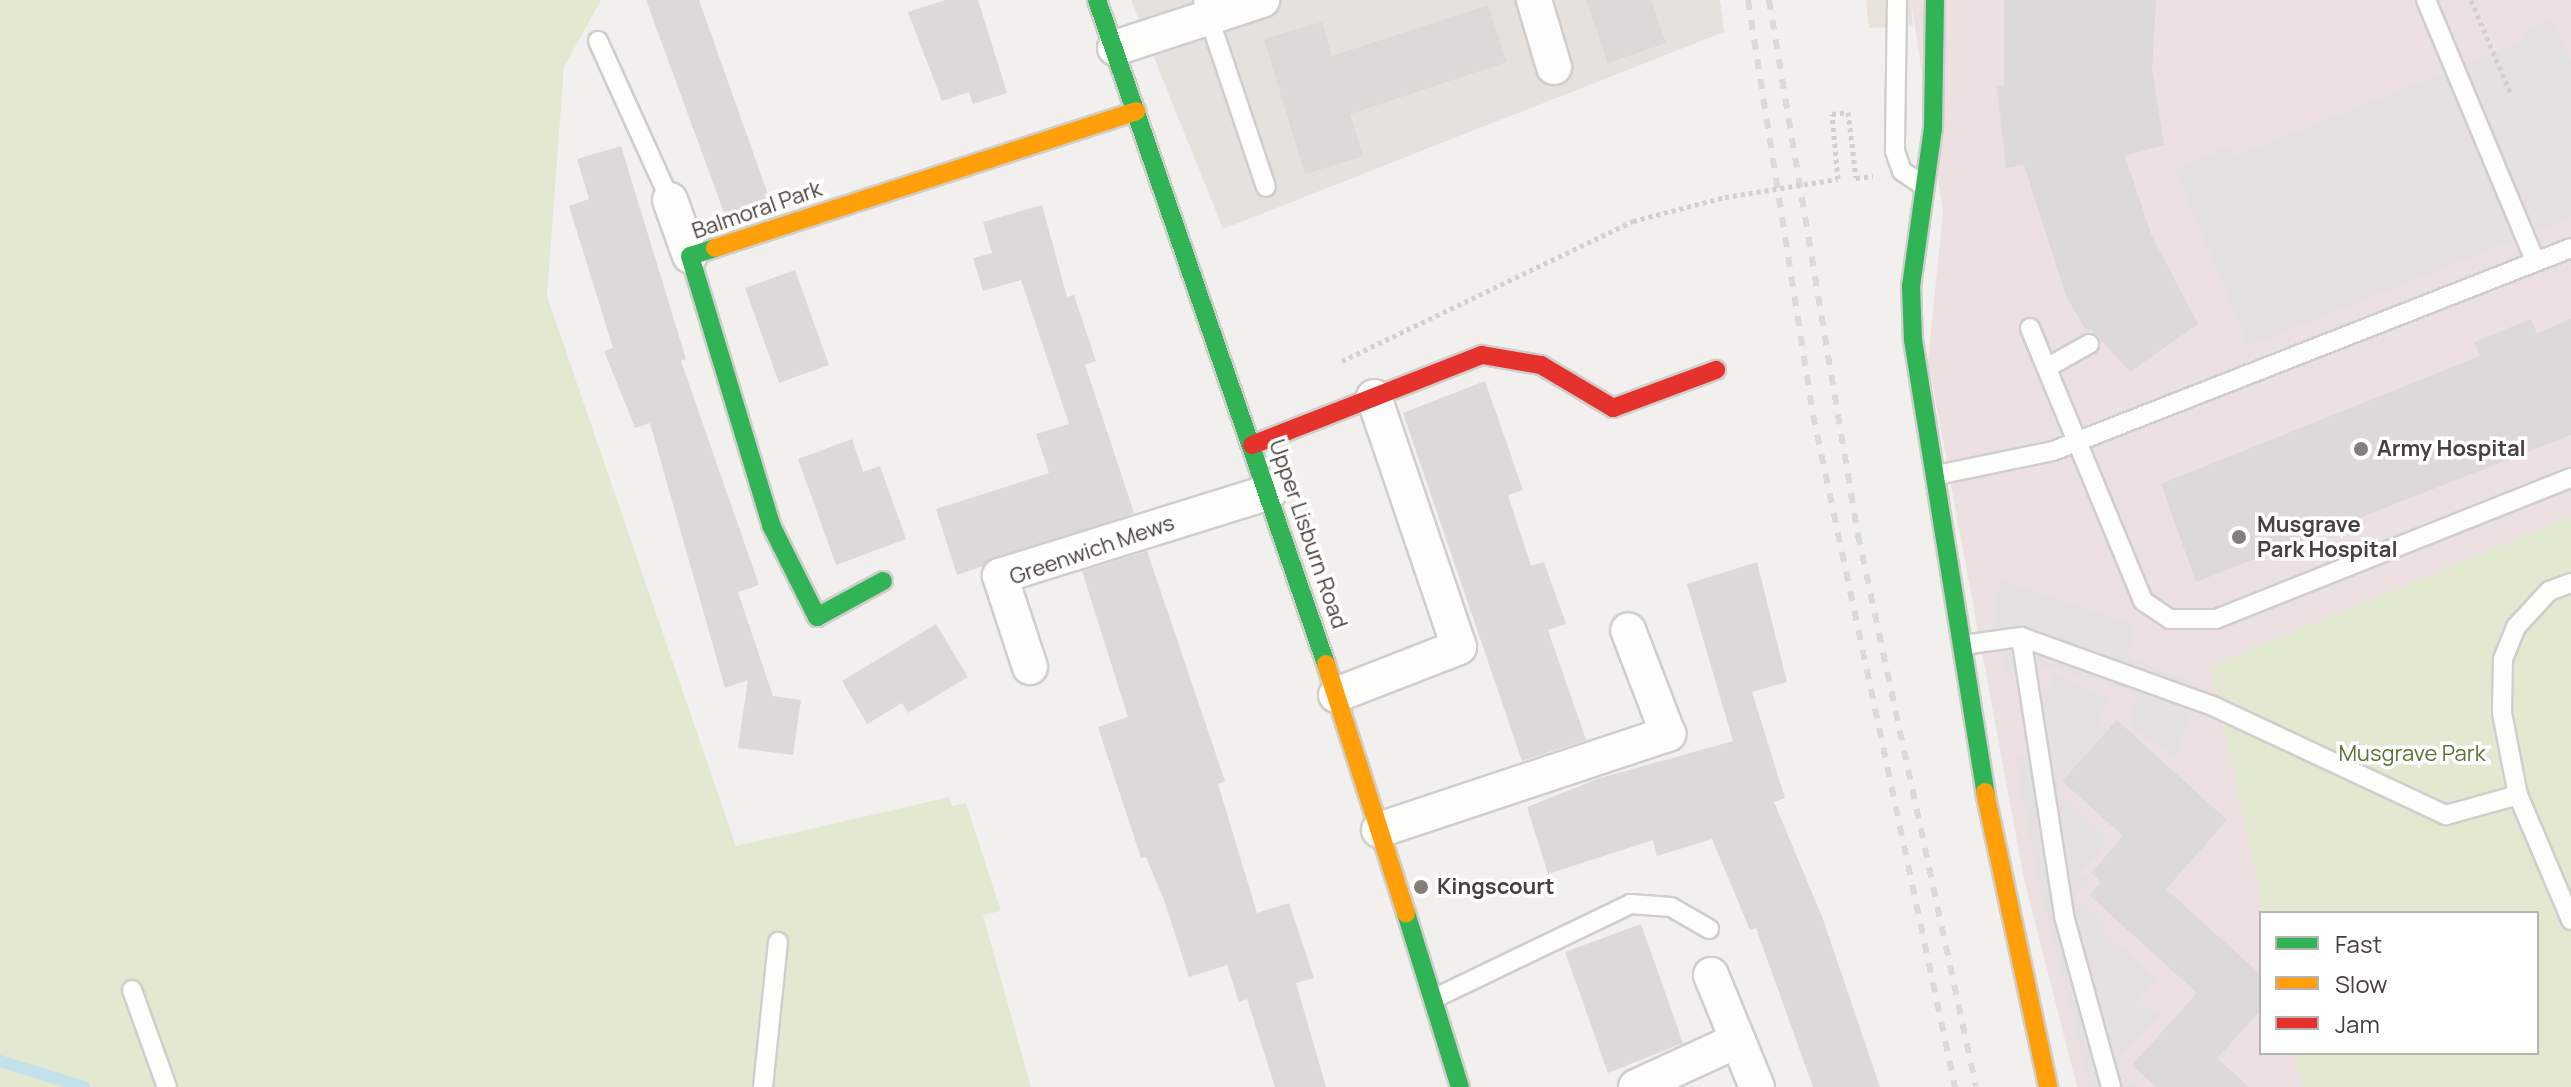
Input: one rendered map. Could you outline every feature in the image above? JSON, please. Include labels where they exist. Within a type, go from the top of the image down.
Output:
[{"type":"street","name":"Upper Lisburn Road","points":[[1097,0],[1269,492],[1460,1087]]},
{"type":"street","points":[[1115,48],[1206,9],[1262,0]]},
{"type":"street","points":[[1534,0],[1554,67]]},
{"type":"street","points":[[1935,0],[1926,187],[1911,286],[1913,340],[1937,475],[1995,854],[2048,1087]]},
{"type":"street","name":"Balmoral Park","points":[[883,581],[817,617],[771,525],[690,256],[1136,111]]},
{"type":"street","points":[[670,200],[690,256]]},
{"type":"street","points":[[1252,445],[1482,355],[1541,365],[1613,408],[1716,370]]},
{"type":"street","points":[[1336,695],[1459,647],[1374,397]]},
{"type":"street","name":"Greenwich Mews","points":[[1030,667],[1000,576],[1269,492]]},
{"type":"street","points":[[1379,830],[1668,734],[1628,630]]},
{"type":"street","points":[[1711,975],[1757,1087]]},
{"type":"street","points":[[1636,1087],[1738,1040]]},
{"type":"lane","points":[[1897,0],[1895,151],[1902,171],[1926,187]]},
{"type":"lane","points":[[2426,0],[2535,261]]},
{"type":"lane","points":[[1206,9],[1266,187]]},
{"type":"lane","points":[[598,41],[670,200]]},
{"type":"lane","points":[[1937,475],[2075,443],[2571,248]]},
{"type":"lane","points":[[2030,328],[2048,367],[2075,443],[2143,601],[2181,619],[2216,619],[2571,478]]},
{"type":"lane","points":[[2048,367],[2089,344]]},
{"type":"lane","points":[[2571,583],[2549,591],[2516,627],[2503,659],[2502,713],[2518,795],[2571,920]]},
{"type":"lane","points":[[1963,645],[2021,637],[2215,707],[2446,815],[2518,795]]},
{"type":"lane","points":[[2021,637],[2064,916],[2111,1087]]},
{"type":"lane","points":[[1433,999],[1630,904],[1671,907],[1709,929]]},
{"type":"lane","points":[[763,1087],[778,942]]},
{"type":"lane","points":[[132,990],[167,1087]]},
{"type":"path","points":[[2471,0],[2510,92]]},
{"type":"path","points":[[1338,363],[1633,221],[1725,197],[1838,179],[1832,114],[1848,112],[1856,178],[1875,176]]},
{"type":"shaded area","points":[[1131,0],[1720,0],[1724,32],[1223,229]]},
{"type":"shaded area","points":[[1866,0],[1911,0],[1913,26],[1869,28]]},
{"type":"shaded area","name":"Musgrave Park Hospital","points":[[1911,0],[2571,0],[2571,517],[2211,666],[2264,911],[2259,911],[2259,1055],[2295,1055],[2304,1087],[2077,1087],[2024,879],[1928,361],[1943,212]]},
{"type":"shaded area","points":[[2553,20],[2571,61],[2571,217],[2248,346],[2176,169],[2228,147],[2234,156],[2525,41],[2522,32]]},
{"type":"shaded area","points":[[2003,581],[2135,626],[2128,657],[2200,685],[2176,757],[2129,725],[2137,693],[2051,666],[2004,671],[1994,604]]},
{"type":"shaded area","points":[[2054,673],[2107,698],[2099,724],[2107,730],[2055,788],[2109,840],[2079,873],[2089,882],[2076,898],[2105,923],[2100,929],[2156,978],[2138,1000],[2159,1016],[2118,1059],[2121,1072],[2137,1087],[2090,1087],[2037,875],[2016,760],[2028,754],[2018,696],[2049,688]]},
{"type":"green space","points":[[0,0],[601,0],[564,67],[547,296],[736,846],[950,797],[952,806],[966,803],[1001,911],[983,915],[1031,1087],[0,1087]]},
{"type":"green space","name":"Musgrave Park","points":[[2571,517],[2571,1087],[2304,1087],[2295,1055],[2539,1055],[2539,911],[2264,911],[2211,666]]},
{"type":"building","points":[[646,0],[699,0],[771,203],[726,218]]},
{"type":"building","points":[[945,0],[978,0],[1007,93],[973,104],[969,92],[942,101],[908,12]]},
{"type":"building","points":[[1586,0],[1651,0],[1666,43],[1608,63]]},
{"type":"building","points":[[2004,0],[2156,0],[2152,69],[2164,145],[2125,156],[2151,234],[2198,324],[2130,372],[2091,329],[2087,332],[2066,296],[2024,165],[2006,168],[1997,86],[2004,86]]},
{"type":"building","points":[[1488,5],[1507,62],[1350,114],[1363,156],[1305,174],[1264,39],[1322,22],[1332,56]]},
{"type":"building","points":[[621,146],[686,359],[681,361],[759,585],[738,592],[773,696],[801,700],[793,755],[738,748],[748,680],[725,688],[650,423],[635,428],[604,351],[613,348],[569,206],[589,199],[577,159]]},
{"type":"building","points":[[1042,205],[1067,297],[1074,295],[1096,361],[1085,365],[1134,513],[957,575],[936,509],[1049,473],[1036,434],[1069,424],[1021,280],[983,291],[973,258],[992,253],[983,222]]},
{"type":"building","points":[[795,270],[829,365],[779,383],[745,288]]},
{"type":"building","name":"Army Hospital","points":[[2531,319],[2537,333],[2571,319],[2571,435],[2196,582],[2161,484],[2480,356],[2474,342]]},
{"type":"building","points":[[1485,381],[1523,490],[1508,495],[1531,566],[1544,562],[1566,624],[1548,630],[1586,740],[1522,761],[1403,413]]},
{"type":"building","points":[[852,439],[863,472],[880,466],[906,539],[836,565],[798,459]]},
{"type":"building","points":[[1147,551],[1225,781],[1218,784],[1257,913],[1289,903],[1314,978],[1296,983],[1326,1087],[1275,1087],[1247,999],[1239,1002],[1227,965],[1189,977],[1164,900],[1146,857],[1141,858],[1098,727],[1128,717],[1082,571]]},
{"type":"building","points":[[1757,562],[1787,682],[1752,692],[1785,798],[1774,802],[1823,919],[1880,1087],[1813,1087],[1756,928],[1750,930],[1712,839],[1657,856],[1653,840],[1548,874],[1527,807],[1600,778],[1733,741],[1687,584]]},
{"type":"building","points":[[936,624],[968,677],[908,713],[902,703],[867,724],[842,681]]},
{"type":"building","points":[[2117,720],[2227,820],[2166,889],[2259,973],[2259,1012],[2217,1058],[2249,1087],[2156,1087],[2132,1065],[2197,993],[2089,895],[2101,882],[2091,873],[2123,836],[2062,781]]},
{"type":"building","points":[[1641,924],[1683,1043],[1608,1073],[1565,952]]},
{"type":"waterway","points":[[0,1061],[84,1087]]},
{"type":"railway","points":[[1748,0],[1813,415],[1955,1087]]},
{"type":"railway","points":[[1769,0],[1858,535],[1976,1087]]},
{"type":"traffic: fast","points":[[1097,0],[1326,664]]},
{"type":"traffic: fast","points":[[1935,0],[1933,128],[1911,286],[1913,340],[1985,792]]},
{"type":"traffic: fast","points":[[715,248],[690,256],[771,525],[817,617],[883,581]]},
{"type":"traffic: fast","points":[[1406,913],[1460,1087]]},
{"type":"traffic: slow","points":[[715,248],[1136,111]]},
{"type":"traffic: slow","points":[[1326,664],[1406,913]]},
{"type":"traffic: slow","points":[[1985,792],[2048,1087]]},
{"type":"traffic: jam","points":[[1252,445],[1482,355],[1541,365],[1613,408],[1716,370]]},
{"type":"place","name":"Army Hospital","points":[[2361,449]]},
{"type":"place","name":"Musgrave Park Hospital","points":[[2239,537]]},
{"type":"place","name":"Kingscourt","points":[[1421,887]]}]
